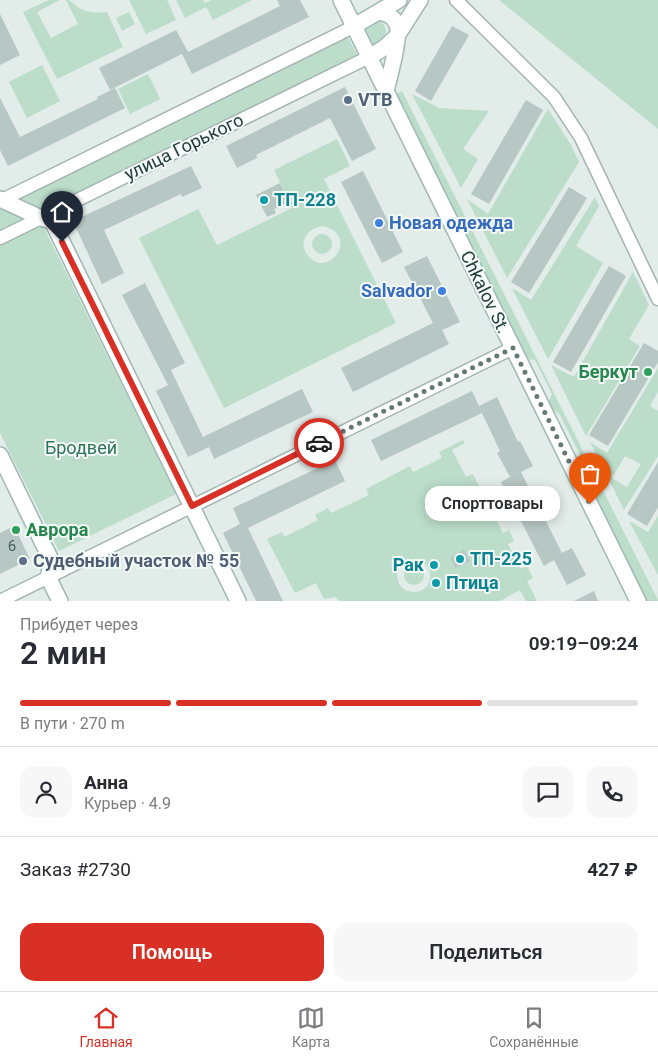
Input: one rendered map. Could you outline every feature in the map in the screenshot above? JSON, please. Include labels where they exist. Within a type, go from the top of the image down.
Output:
[{"type":"main road","name":"Chkalov St.","points":[[341,0],[638,601]]},
{"type":"main road","points":[[354,26],[399,0]]},
{"type":"main road","points":[[369,57],[384,48],[398,36],[420,0]]},
{"type":"main road","points":[[379,12],[393,18],[397,25],[398,36],[386,91]]},
{"type":"main road","points":[[1,200],[52,221],[238,601]]},
{"type":"main road","points":[[0,455],[52,562],[48,577],[60,601]]},
{"type":"street","points":[[456,0],[554,96],[581,138],[658,299]]},
{"type":"street","name":"улица Горького","points":[[1,200],[354,26]]},
{"type":"street","name":"улица Горького","points":[[0,238],[369,57]]},
{"type":"street","points":[[0,601],[513,348]]},
{"type":"green space","points":[[49,0],[60,0],[37,12],[51,38],[78,24],[66,0],[69,0],[77,7],[86,11],[96,13],[107,12],[123,47],[57,79],[23,12]]},
{"type":"green space","points":[[129,0],[167,0],[176,20],[146,34]]},
{"type":"green space","points":[[176,0],[203,0],[205,3],[211,0],[252,0],[213,20],[206,7],[185,18]]},
{"type":"green space","points":[[499,0],[658,0],[658,129]]},
{"type":"green space","points":[[129,12],[135,24],[122,31],[116,18]]},
{"type":"green space","points":[[376,20],[385,26],[386,35],[380,42],[370,44],[362,30]]},
{"type":"green space","points":[[347,35],[357,55],[44,210],[20,198]]},
{"type":"green space","points":[[42,65],[60,101],[27,118],[9,82]]},
{"type":"green space","points":[[148,74],[160,99],[130,114],[118,89]]},
{"type":"green space","points":[[402,91],[658,601],[646,601],[583,473],[582,459],[560,415],[548,403],[552,394],[535,360],[526,359],[395,95]]},
{"type":"green space","points":[[412,94],[439,108],[489,111],[463,149],[478,159],[461,188]]},
{"type":"green space","points":[[548,109],[571,145],[579,162],[507,278],[467,199],[488,214]]},
{"type":"green space","points":[[337,139],[350,166],[324,179],[396,323],[224,408],[139,238],[198,209],[217,245],[292,208],[274,170]],"holes":[[[324,226],[335,232],[340,239],[340,247],[336,255],[330,261],[322,263],[314,261],[304,248],[307,234]]]},
{"type":"green space","points":[[595,197],[599,206],[576,246],[603,263],[548,359],[512,288],[531,300]]},
{"type":"green space","name":"Бродвей","points":[[0,202],[44,228],[176,494],[59,551],[0,433]]},
{"type":"green space","points":[[322,234],[329,237],[332,244],[329,251],[322,254],[315,251],[312,244],[315,237]]},
{"type":"green space","points":[[633,272],[649,305],[629,339],[640,346],[586,436],[551,365],[574,377]]},
{"type":"green space","points":[[658,368],[658,392],[650,406],[658,411],[658,456],[624,510],[590,442],[607,453]],"holes":[[[625,456],[641,464],[627,487],[612,478]]]},
{"type":"green space","points":[[463,440],[465,443],[452,450],[466,477],[473,474],[483,494],[489,492],[494,502],[489,505],[503,533],[509,530],[514,541],[508,544],[521,569],[527,566],[533,578],[527,581],[537,601],[526,601],[520,590],[500,601],[339,601],[336,597],[324,599],[316,583],[295,593],[267,539],[282,532],[284,537],[318,520],[315,515],[328,508],[331,513],[369,495],[366,489],[410,466],[413,472],[442,458],[439,452]],"holes":[[[413,559],[421,561],[429,571],[429,583],[426,588],[413,592],[401,587],[397,577],[401,566]]]},
{"type":"green space","points":[[658,516],[658,575],[629,521],[648,532]]},
{"type":"green space","points":[[414,565],[421,568],[424,575],[421,582],[414,585],[407,582],[404,575],[407,568]]},
{"type":"building","points":[[277,0],[300,0],[309,17],[192,74],[182,54],[110,90],[99,68],[176,30],[188,52],[280,6]]},
{"type":"building","points":[[0,14],[20,55],[0,65]]},
{"type":"building","points":[[452,26],[469,35],[431,101],[415,91]]},
{"type":"building","points":[[345,87],[376,149],[352,161],[330,118],[256,155],[257,158],[237,168],[226,146]]},
{"type":"building","points":[[115,88],[125,108],[8,166],[0,150],[0,98],[20,137],[98,99],[97,97]]},
{"type":"building","points":[[526,100],[543,110],[489,204],[471,194]]},
{"type":"building","points":[[191,166],[202,188],[182,197],[181,194],[104,230],[124,273],[102,284],[73,221]]},
{"type":"building","points":[[363,171],[403,252],[382,263],[341,182]]},
{"type":"building","points":[[280,183],[289,202],[274,209],[276,213],[267,217],[256,195]]},
{"type":"building","points":[[569,187],[587,198],[529,293],[511,282]]},
{"type":"building","points":[[427,256],[460,322],[442,330],[449,344],[353,392],[341,368],[433,323],[404,267]]},
{"type":"building","points":[[609,266],[626,276],[571,372],[553,362]]},
{"type":"building","points":[[145,283],[185,363],[171,370],[203,437],[302,389],[313,412],[214,459],[209,447],[188,457],[156,391],[168,385],[122,295]]},
{"type":"building","points":[[644,343],[658,351],[658,362],[608,446],[589,435]]},
{"type":"building","points":[[472,391],[479,406],[497,397],[518,442],[520,441],[533,466],[521,472],[562,553],[572,548],[586,575],[567,585],[554,560],[544,566],[501,482],[510,477],[497,453],[500,451],[482,413],[381,461],[371,440]]},
{"type":"building","points":[[335,460],[345,481],[248,528],[283,601],[256,601],[223,533],[240,524],[233,508]]},
{"type":"building","points":[[658,462],[658,507],[647,526],[627,514]]},
{"type":"building","points":[[14,526],[30,559],[0,574],[0,533]]},
{"type":"building","name":"ТП-225","points":[[464,550],[470,561],[456,568],[450,558]]},
{"type":"building","points":[[594,591],[598,601],[574,601]]},
{"type":"way so far","points":[[319,443],[513,348],[590,504]]},
{"type":"place","name":"VTB","points":[[348,100]]},
{"type":"place","name":"ТП-228","points":[[264,200]]},
{"type":"place","name":"Новая одежда","points":[[379,223]]},
{"type":"place","name":"Salvador","points":[[442,291]]},
{"type":"place","name":"Беркут","points":[[648,372]]},
{"type":"place","name":"Спорттовары","points":[[590,504]]},
{"type":"place","name":"Аврора","points":[[16,530]]},
{"type":"place","name":"ТП-225","points":[[460,559]]},
{"type":"place","name":"Судебный участок № 55","points":[[23,561]]},
{"type":"place","name":"Рак","points":[[434,565]]},
{"type":"place","name":"Птица","points":[[436,583]]},
{"type":"route","points":[[62,242],[192,506],[319,443]]}]
